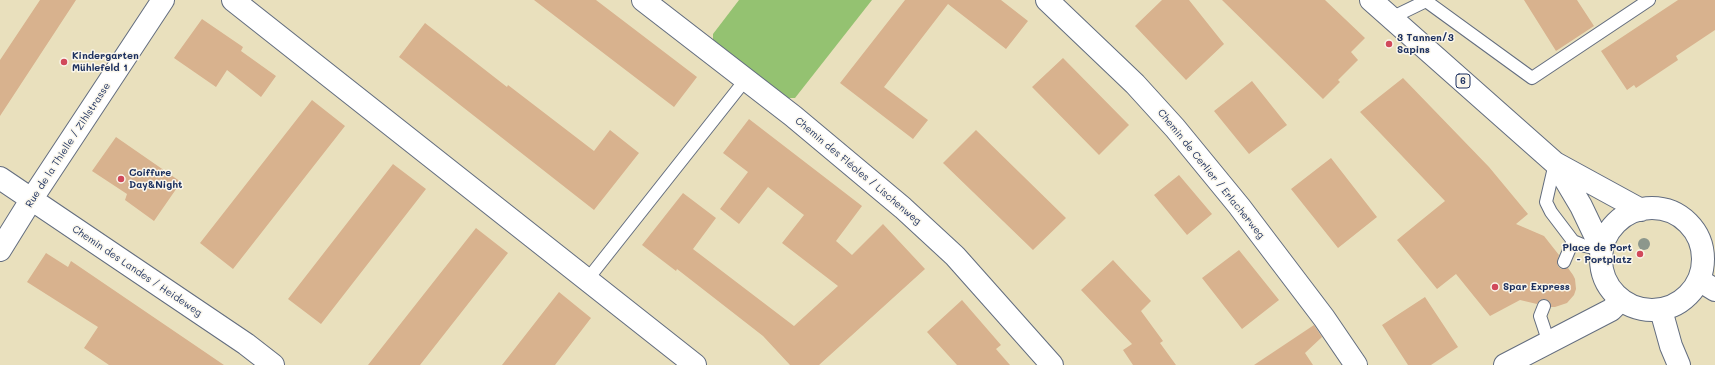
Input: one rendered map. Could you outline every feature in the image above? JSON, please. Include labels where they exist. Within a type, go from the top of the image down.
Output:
[{"type":"street","name":"Rue de la Thielle / Zihlstrasse","points":[[0,250],[31,200],[163,0]]},
{"type":"street","points":[[232,0],[694,365]]},
{"type":"street","name":"Chemin des Fléoles / Lischenweg","points":[[643,0],[793,116],[871,181],[955,256],[1052,365]]},
{"type":"street","name":"Chemin de Cerlier / Erlacherweg","points":[[1047,0],[1135,84],[1175,128],[1239,206],[1324,318],[1356,365]]},
{"type":"street","name":"6","points":[[1371,0],[1555,163],[1641,210]]},
{"type":"street","name":"6","points":[[1555,163],[1581,206],[1602,250]]},
{"type":"street","name":"Chemin des Landes / Heideweg","points":[[0,178],[246,344],[273,365]]},
{"type":"street","points":[[1654,209],[1668,211],[1680,217],[1690,226],[1706,235],[1702,251],[1707,285],[1690,294],[1676,304],[1660,310],[1646,310],[1640,308],[1621,300],[1611,289],[1605,278],[1601,264],[1602,250],[1607,236],[1615,224],[1627,215],[1641,210],[1654,209]]},
{"type":"street","points":[[1505,365],[1611,310],[1621,300]]},
{"type":"street","points":[[1660,310],[1671,346],[1679,365]]},
{"type":"lane","points":[[1391,18],[1427,0],[1532,78],[1649,0]]},
{"type":"lane","points":[[587,280],[746,79]]},
{"type":"lane","points":[[1555,163],[1546,202],[1551,212],[1573,241],[1584,246],[1602,250]]},
{"type":"lane","points":[[1564,262],[1573,241]]},
{"type":"lane","points":[[1544,306],[1540,316],[1549,343]]},
{"type":"green space","points":[[739,0],[872,0],[795,98],[784,98],[713,42],[713,34]]},
{"type":"building","points":[[40,0],[76,0],[0,116],[0,60]]},
{"type":"building","points":[[534,0],[596,0],[697,77],[674,107]]},
{"type":"building","points":[[905,0],[1001,0],[1028,21],[1006,49],[948,4],[884,87],[928,120],[913,139],[840,83]]},
{"type":"building","points":[[1162,0],[1189,0],[1224,44],[1186,80],[1135,26]]},
{"type":"building","points":[[1222,0],[1325,0],[1365,38],[1351,52],[1358,60],[1338,80],[1340,82],[1323,99]]},
{"type":"building","points":[[1524,0],[1577,0],[1594,26],[1556,51]]},
{"type":"building","points":[[1678,0],[1715,0],[1715,30],[1676,56],[1678,60],[1636,88],[1634,85],[1627,90],[1601,51]]},
{"type":"building","points":[[202,19],[243,47],[241,51],[276,76],[261,97],[227,70],[216,87],[174,58]]},
{"type":"building","points":[[425,23],[507,87],[508,85],[594,151],[610,130],[639,153],[594,210],[399,57]]},
{"type":"building","points":[[1063,58],[1129,125],[1099,155],[1032,87]]},
{"type":"building","points":[[1403,78],[1489,167],[1528,214],[1516,224],[1544,236],[1559,255],[1557,262],[1558,266],[1561,269],[1568,268],[1575,279],[1576,289],[1574,295],[1567,303],[1551,307],[1550,302],[1546,299],[1540,300],[1537,304],[1520,300],[1490,316],[1456,274],[1437,289],[1397,240],[1445,201],[1360,112]]},
{"type":"building","points":[[1252,81],[1287,125],[1249,154],[1214,111]]},
{"type":"building","points":[[312,100],[345,126],[233,269],[200,243]]},
{"type":"building","points":[[749,119],[862,206],[836,241],[852,255],[883,224],[925,269],[819,365],[790,365],[763,336],[677,269],[676,271],[642,245],[683,193],[716,218],[693,249],[794,326],[838,286],[782,243],[804,215],[768,187],[739,224],[720,209],[748,172],[723,153]]},
{"type":"building","points":[[976,130],[1066,218],[1033,250],[943,163]]},
{"type":"building","points":[[116,137],[181,182],[154,221],[125,200],[127,194],[92,171]]},
{"type":"building","points":[[1331,158],[1377,217],[1338,248],[1291,189]]},
{"type":"building","points":[[393,164],[426,189],[321,324],[288,299]]},
{"type":"building","points":[[1179,175],[1212,214],[1187,235],[1154,195]]},
{"type":"building","points":[[476,228],[508,253],[420,365],[368,365]]},
{"type":"building","points":[[1239,250],[1279,300],[1242,329],[1202,278]]},
{"type":"building","points":[[46,253],[68,267],[71,261],[224,365],[109,365],[84,348],[98,327],[27,282]]},
{"type":"building","points":[[1113,260],[1151,301],[1141,311],[1163,341],[1160,343],[1176,365],[1133,365],[1123,350],[1132,344],[1081,290]]},
{"type":"building","points":[[559,292],[591,318],[555,365],[502,365]]},
{"type":"building","points":[[1425,297],[1458,347],[1431,365],[1408,365],[1382,325]]},
{"type":"building","points":[[962,300],[1001,345],[996,349],[1010,365],[957,365],[927,332]]},
{"type":"building","points":[[1314,325],[1322,337],[1305,353],[1313,365],[1254,365]]},
{"type":"place","name":"3 Tannen/3 Sapins","points":[[1389,44]]},
{"type":"place","name":"Kindergarten Mühlefeld 1","points":[[64,62]]},
{"type":"place","name":"Coiffure Day&Night","points":[[121,179]]},
{"type":"place","name":"Place de Port - Portplatz","points":[[1640,254]]},
{"type":"place","name":"Spar Express","points":[[1495,287]]}]
